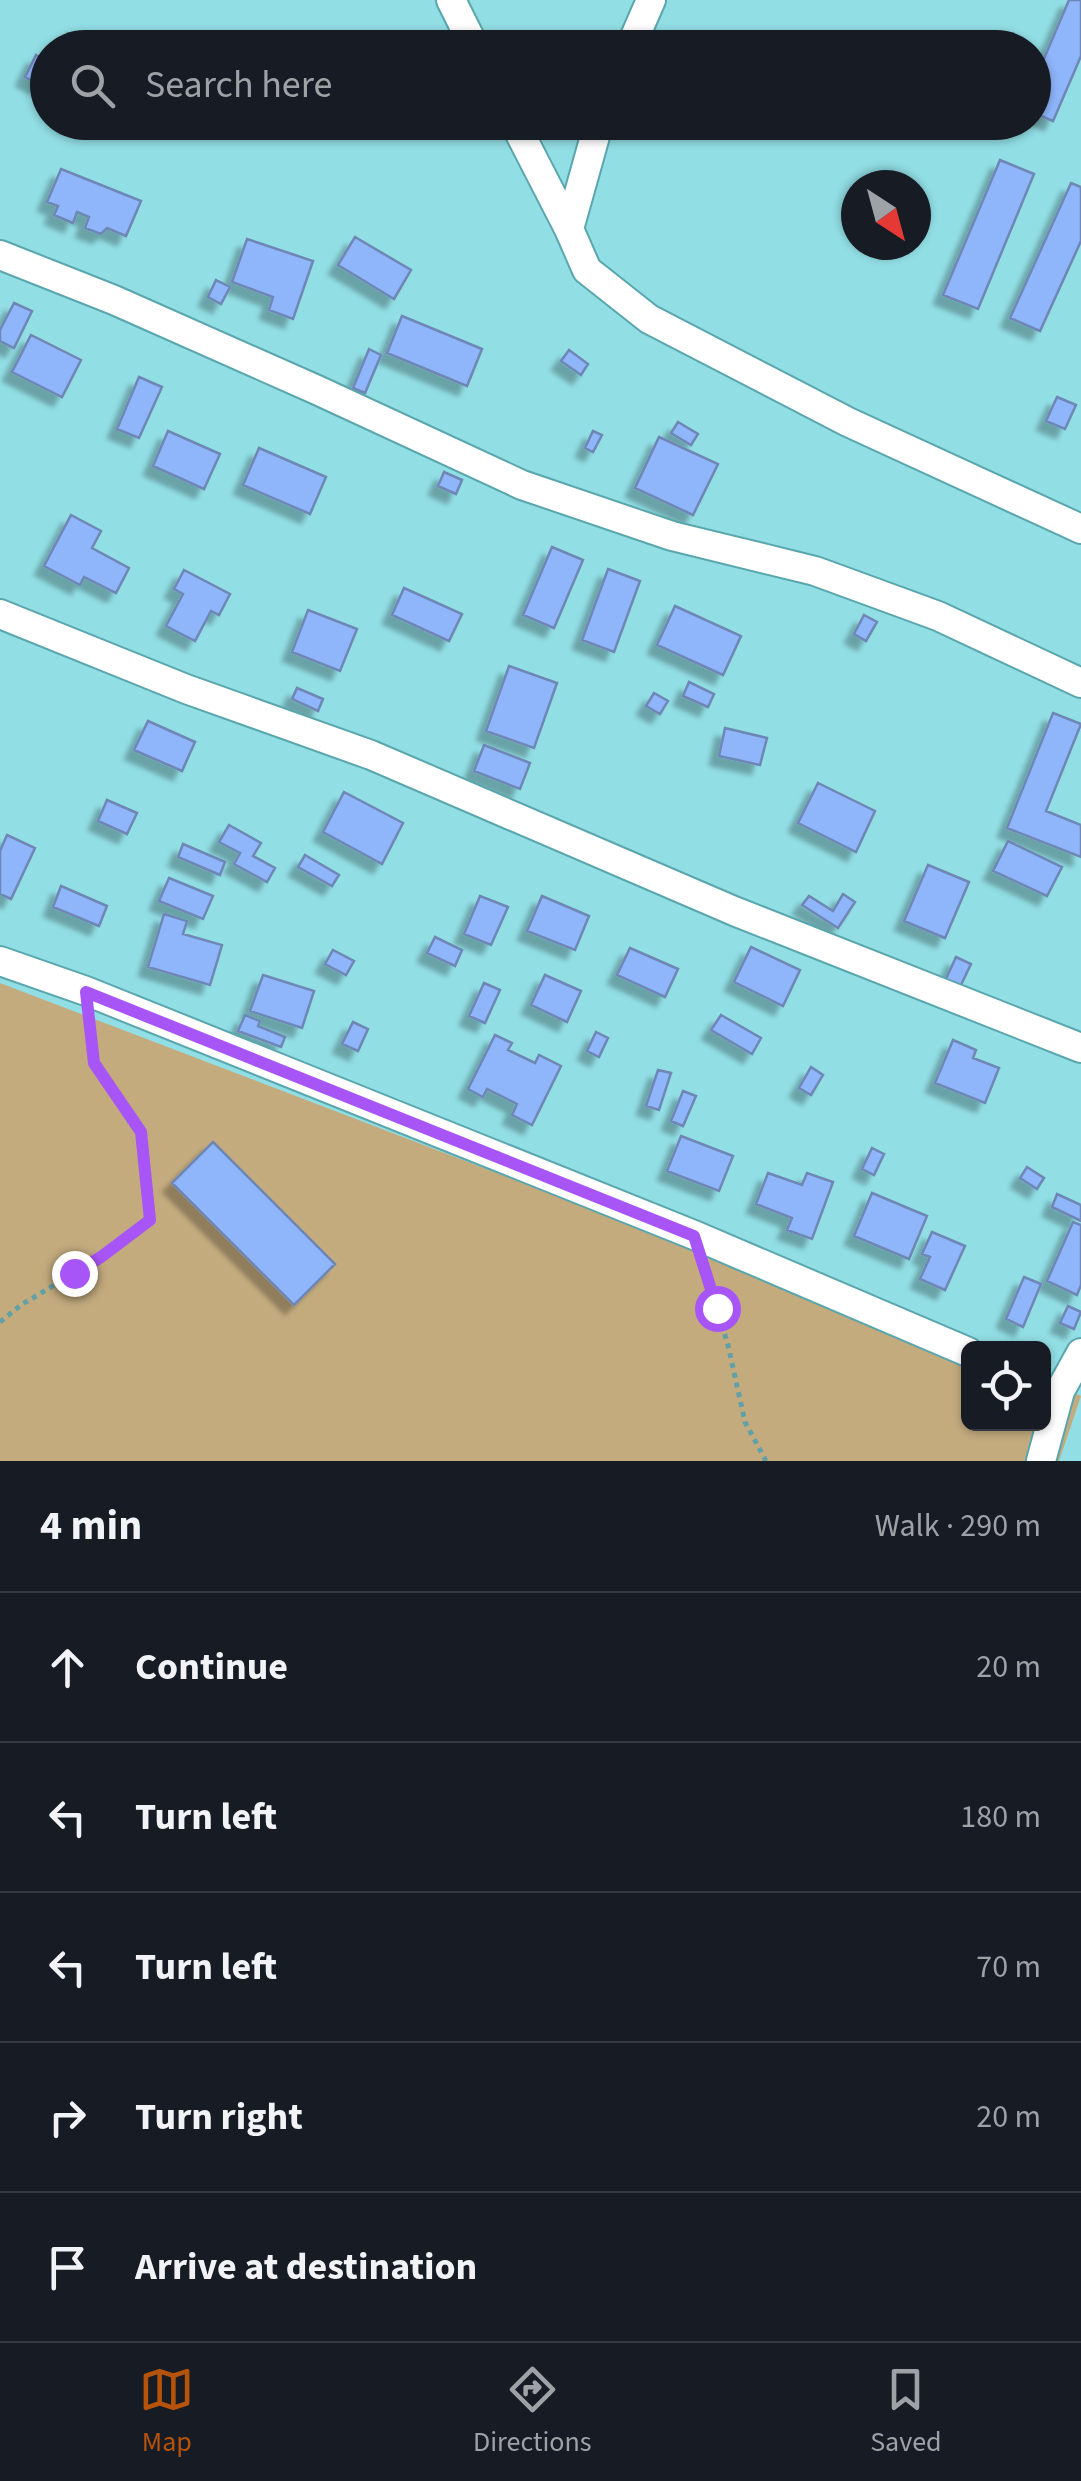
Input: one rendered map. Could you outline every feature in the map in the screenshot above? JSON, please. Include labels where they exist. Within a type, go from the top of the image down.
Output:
[{"type":"street","points":[[451,0],[466,30]]},
{"type":"street","points":[[638,30],[650,0]]},
{"type":"street","points":[[523,140],[586,270],[649,319],[848,422],[1081,529]]},
{"type":"street","points":[[569,229],[594,140]]},
{"type":"street","points":[[0,256],[114,300],[522,485],[672,536],[815,572],[938,616],[1081,684]]},
{"type":"street","points":[[0,614],[186,689],[371,755],[734,911],[1081,1048]]},
{"type":"street","points":[[0,961],[694,1236],[961,1349]]},
{"type":"street","points":[[1041,1461],[1052,1388],[1081,1354]]},
{"type":"path","points":[[0,1322],[20,1305],[101,1257],[150,1220],[141,1132],[94,1063],[86,992]]},
{"type":"path","points":[[694,1236],[728,1345],[745,1422],[766,1461]]},
{"type":"shaded area","points":[[0,983],[961,1350],[961,1431],[1051,1431],[1051,1385],[1081,1396],[1059,1461],[0,1461]]},
{"type":"building","points":[[1069,0],[1081,0],[1081,56],[1053,121],[1051,120],[1051,42]]},
{"type":"building","points":[[1000,160],[1034,174],[978,309],[943,295]]},
{"type":"building","points":[[61,169],[141,201],[126,236],[107,228],[101,234],[85,228],[89,217],[77,212],[73,223],[54,215],[58,206],[47,202]]},
{"type":"building","points":[[1071,183],[1081,187],[1081,241],[1040,331],[1010,318]]},
{"type":"building","points":[[355,237],[411,270],[394,299],[338,265]]},
{"type":"building","points":[[247,239],[313,261],[293,319],[269,310],[273,297],[232,282]]},
{"type":"building","points":[[216,280],[230,287],[221,304],[208,297]]},
{"type":"building","points":[[14,303],[32,311],[14,348],[0,341],[0,330]]},
{"type":"building","points":[[402,316],[482,349],[467,386],[387,353]]},
{"type":"building","points":[[31,335],[81,360],[62,397],[12,372]]},
{"type":"building","points":[[369,349],[381,355],[365,393],[353,388]]},
{"type":"building","points":[[569,350],[588,364],[581,375],[561,361]]},
{"type":"building","points":[[139,377],[162,387],[139,438],[117,429]]},
{"type":"building","points":[[1057,397],[1076,405],[1065,429],[1046,421]]},
{"type":"building","points":[[678,422],[698,434],[691,445],[671,433]]},
{"type":"building","points":[[168,431],[220,454],[204,489],[153,466]]},
{"type":"building","points":[[593,431],[602,435],[593,452],[585,448]]},
{"type":"building","points":[[659,437],[718,464],[693,515],[635,488]]},
{"type":"building","points":[[259,448],[326,477],[310,514],[243,485]]},
{"type":"building","points":[[444,472],[462,480],[456,494],[438,486]]},
{"type":"building","points":[[71,515],[101,531],[92,548],[129,568],[116,593],[84,577],[80,585],[44,566]]},
{"type":"building","points":[[552,547],[583,560],[554,628],[523,615]]},
{"type":"building","points":[[608,569],[640,581],[614,652],[582,640]]},
{"type":"building","points":[[184,570],[230,594],[219,615],[211,611],[195,641],[166,626],[183,594],[174,589]]},
{"type":"building","points":[[404,588],[462,614],[449,641],[392,615]]},
{"type":"building","points":[[675,606],[741,636],[723,675],[657,645]]},
{"type":"building","points":[[308,610],[357,629],[340,671],[292,652]]},
{"type":"building","points":[[864,615],[877,622],[866,641],[854,634]]},
{"type":"building","points":[[509,666],[557,683],[534,748],[486,731]]},
{"type":"building","points":[[689,682],[714,694],[708,707],[683,696]]},
{"type":"building","points":[[297,688],[323,699],[318,711],[292,699]]},
{"type":"building","points":[[654,693],[668,701],[660,714],[646,706]]},
{"type":"building","points":[[1053,713],[1081,724],[1046,811],[1081,825],[1081,857],[1007,828]]},
{"type":"building","points":[[148,721],[195,742],[182,771],[134,750]]},
{"type":"building","points":[[725,728],[767,738],[760,765],[719,756]]},
{"type":"building","points":[[484,745],[530,763],[520,789],[474,771]]},
{"type":"building","points":[[818,783],[875,811],[856,852],[798,823]]},
{"type":"building","points":[[344,792],[403,823],[382,864],[323,832]]},
{"type":"building","points":[[107,800],[137,813],[127,834],[98,821]]},
{"type":"building","points":[[229,825],[261,843],[253,856],[275,868],[267,882],[234,864],[240,853],[219,842]]},
{"type":"building","points":[[7,835],[35,848],[11,899],[0,894],[0,851]]},
{"type":"building","points":[[1008,841],[1062,867],[1047,896],[993,871]]},
{"type":"building","points":[[183,844],[225,862],[220,875],[178,857]]},
{"type":"building","points":[[305,855],[339,875],[332,886],[298,867]]},
{"type":"building","points":[[928,865],[969,882],[945,938],[904,921]]},
{"type":"building","points":[[169,878],[213,896],[203,919],[159,901]]},
{"type":"building","points":[[61,886],[107,906],[99,926],[53,907]]},
{"type":"building","points":[[843,894],[855,902],[838,928],[802,905],[809,896],[833,911]]},
{"type":"building","points":[[480,896],[508,907],[491,945],[464,934]]},
{"type":"building","points":[[542,896],[589,916],[575,950],[527,931]]},
{"type":"building","points":[[164,914],[187,921],[183,934],[222,945],[210,985],[148,967]]},
{"type":"building","points":[[435,937],[462,950],[455,966],[427,953]]},
{"type":"building","points":[[751,947],[800,970],[783,1006],[734,982]]},
{"type":"building","points":[[630,948],[678,969],[665,997],[617,975]]},
{"type":"building","points":[[333,950],[354,961],[346,975],[325,964]]},
{"type":"building","points":[[956,957],[971,964],[960,987],[945,981]]},
{"type":"building","points":[[263,975],[314,991],[302,1028],[250,1011]]},
{"type":"building","points":[[545,975],[581,991],[567,1022],[531,1005]]},
{"type":"building","points":[[484,983],[500,990],[485,1023],[469,1016]]},
{"type":"building","points":[[245,1015],[260,1021],[258,1026],[285,1037],[281,1047],[238,1031]]},
{"type":"building","points":[[721,1015],[761,1038],[752,1054],[711,1030]]},
{"type":"building","points":[[353,1022],[368,1029],[358,1051],[342,1044]]},
{"type":"building","points":[[596,1032],[608,1038],[599,1057],[587,1051]]},
{"type":"building","points":[[495,1035],[512,1043],[508,1050],[535,1063],[539,1055],[561,1066],[532,1125],[512,1115],[517,1104],[487,1089],[483,1097],[468,1089]]},
{"type":"building","points":[[953,1040],[976,1050],[973,1058],[999,1068],[985,1103],[935,1083]]},
{"type":"building","points":[[811,1067],[823,1075],[811,1095],[799,1088]]},
{"type":"building","points":[[658,1070],[671,1073],[659,1110],[646,1106]]},
{"type":"building","points":[[683,1091],[696,1096],[683,1126],[671,1121]]},
{"type":"building","points":[[681,1136],[733,1156],[719,1191],[667,1171]]},
{"type":"building","points":[[213,1142],[335,1264],[294,1305],[172,1183]]},
{"type":"building","points":[[872,1148],[884,1154],[874,1175],[862,1169]]},
{"type":"building","points":[[1027,1167],[1044,1178],[1037,1189],[1020,1178]]},
{"type":"building","points":[[768,1173],[802,1185],[807,1173],[833,1182],[812,1239],[787,1230],[792,1218],[756,1204]]},
{"type":"building","points":[[872,1193],[927,1216],[909,1259],[854,1236]]},
{"type":"building","points":[[1057,1194],[1081,1205],[1081,1221],[1052,1207]]},
{"type":"building","points":[[1073,1222],[1081,1225],[1081,1285],[1077,1295],[1047,1281]]},
{"type":"building","points":[[932,1232],[965,1246],[945,1290],[920,1279],[930,1257],[922,1254]]},
{"type":"building","points":[[1024,1277],[1041,1284],[1023,1327],[1006,1319]]},
{"type":"building","points":[[1068,1306],[1081,1312],[1074,1329],[1060,1323]]},
{"type":"route","points":[[74,1273],[150,1220],[141,1132],[94,1063],[86,992],[694,1236],[717,1308]]}]
